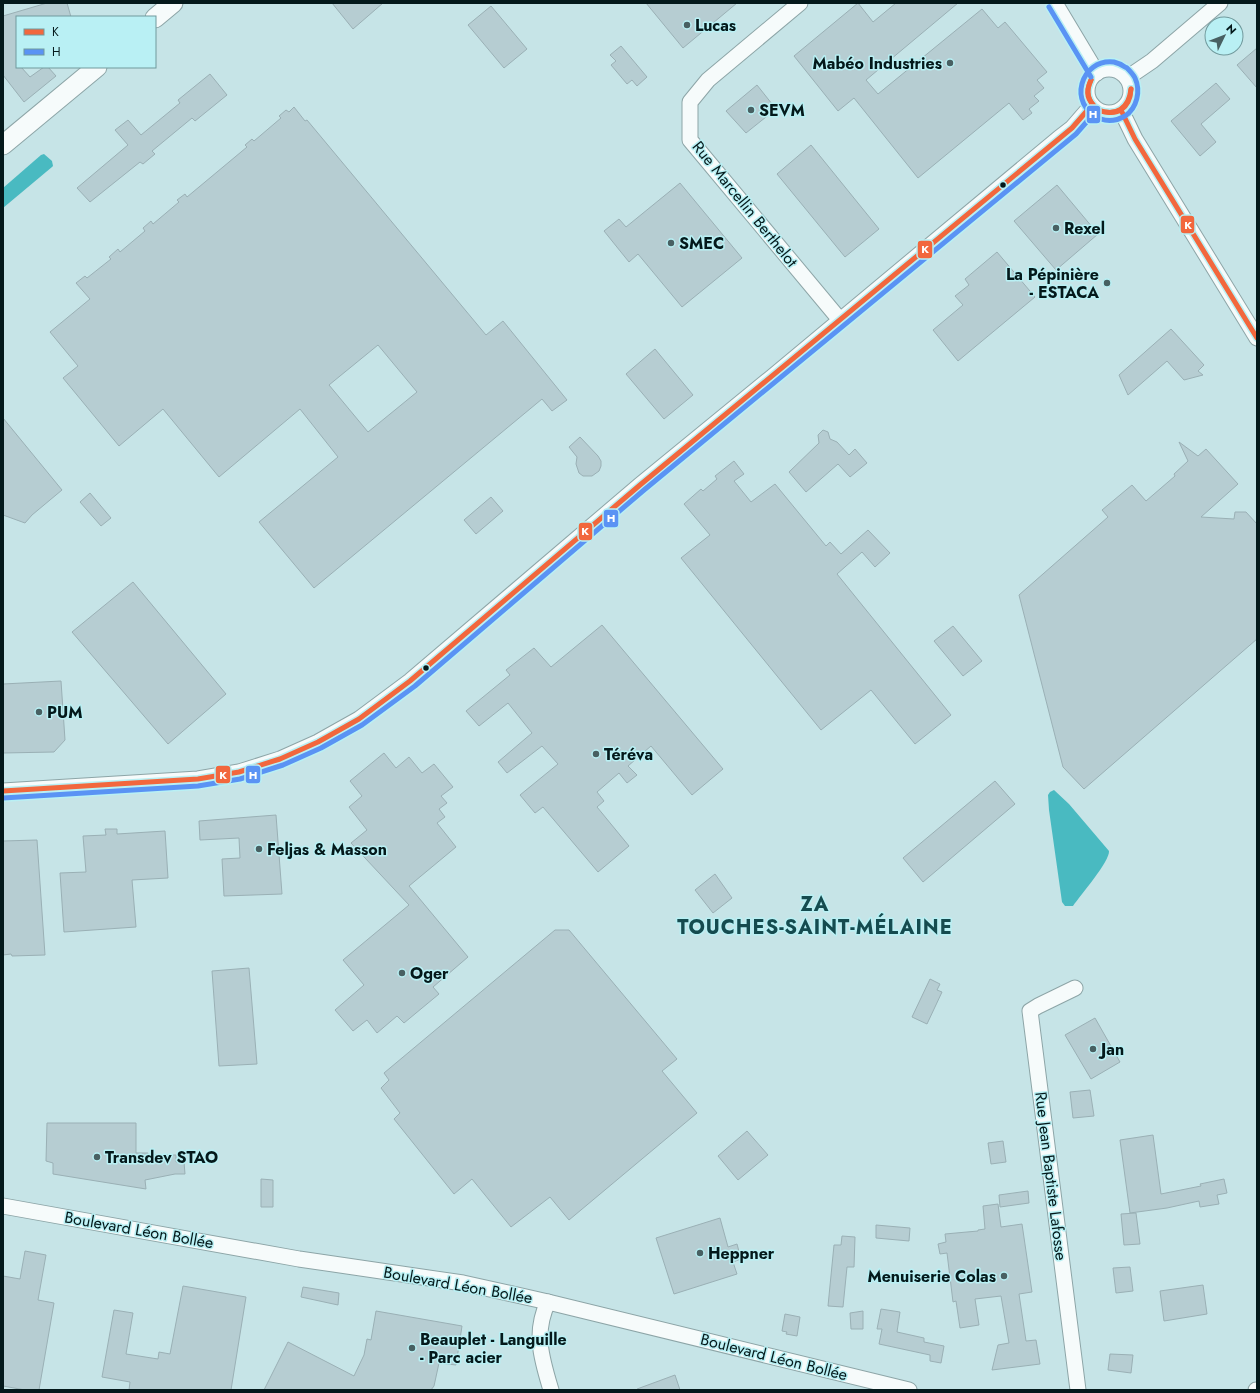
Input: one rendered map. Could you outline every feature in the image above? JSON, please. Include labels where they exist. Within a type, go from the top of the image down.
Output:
[{"type":"main road","points":[[156,17],[173,3]]},
{"type":"main road","points":[[3,145],[96,68]]},
{"type":"street","name":"Rue Marcellin Berthelot","points":[[800,3],[708,80],[690,102],[690,140],[840,320]]},
{"type":"street","points":[[1055,3],[1097,73]]},
{"type":"street","points":[[1127,78],[1152,61],[1220,3]]},
{"type":"street","points":[[1103,70],[1116,70],[1127,78],[1130,84],[1130,99],[1121,110],[1115,112],[1102,112],[1092,105],[1087,91],[1088,84],[1097,73],[1103,70]]},
{"type":"street","points":[[3,791],[198,779],[239,772],[280,759],[318,742],[359,719],[395,693],[622,499],[1072,128],[1092,105]]},
{"type":"street","points":[[1121,110],[1135,139],[1257,338]]},
{"type":"street","name":"Rue Jean Baptiste Lafosse","points":[[1075,988],[1030,1011],[1078,1390]]},
{"type":"street","name":"Boulevard Léon Bollée","points":[[3,1206],[299,1258],[463,1283],[548,1302],[909,1390]]},
{"type":"street","points":[[548,1302],[544,1310],[539,1333],[541,1355],[552,1390]]},
{"type":"water","points":[[44,154],[52,161],[53,166],[3,208],[3,188]]},
{"type":"water","points":[[1054,790],[1069,804],[1109,851],[1108,856],[1100,870],[1073,906],[1065,906],[1062,902],[1049,810],[1048,795]]},
{"type":"building","points":[[47,3],[67,3],[71,16],[16,16],[16,68],[22,68],[30,77],[43,68],[49,68],[56,76],[24,102],[3,75],[3,16]]},
{"type":"building","points":[[332,3],[383,3],[353,29]]},
{"type":"building","name":"Lucas","points":[[646,3],[737,3],[683,48]]},
{"type":"building","points":[[858,3],[873,22],[896,3],[958,3],[866,80],[878,94],[982,9],[998,28],[1005,22],[1047,72],[1037,80],[1044,88],[1034,96],[1039,101],[1029,109],[1032,113],[1023,120],[1009,103],[918,178],[854,98],[838,111],[794,56]]},
{"type":"building","points":[[491,6],[527,49],[504,68],[468,25]]},
{"type":"building","points":[[621,46],[647,77],[637,86],[632,80],[627,84],[611,65],[616,61],[610,55]]},
{"type":"building","points":[[1257,48],[1257,88],[1237,65]]},
{"type":"building","points":[[210,74],[227,95],[195,121],[192,118],[152,151],[155,154],[143,164],[140,162],[90,202],[77,188],[128,145],[115,130],[128,120],[141,135],[180,103],[178,100]]},
{"type":"building","points":[[1216,83],[1230,99],[1201,124],[1216,142],[1200,156],[1171,121]]},
{"type":"building","name":"SEVM","points":[[757,85],[776,109],[746,133],[726,111]]},
{"type":"building","points":[[294,107],[305,121],[307,120],[486,335],[503,321],[567,400],[552,411],[542,399],[314,588],[259,522],[338,457],[300,409],[219,477],[163,409],[119,446],[63,378],[78,366],[50,332],[90,299],[76,283],[85,276],[87,278],[111,259],[109,257],[118,249],[120,252],[145,231],[143,228],[151,221],[153,224],[179,202],[177,200],[185,194],[187,197],[247,147],[245,145],[252,139],[254,141],[281,118],[279,116],[286,110],[289,112]],"holes":[[[378,345],[417,392],[368,432],[329,385]]]},
{"type":"building","points":[[811,145],[879,229],[845,257],[777,174]]},
{"type":"building","name":"SMEC","points":[[680,183],[742,258],[682,307],[638,254],[629,262],[604,231],[619,219],[626,227]]},
{"type":"building","name":"Rexel","points":[[1057,185],[1098,234],[1056,270],[1014,221]]},
{"type":"building","points":[[997,252],[1035,297],[958,361],[933,330],[963,305],[955,296],[969,285],[965,279]]},
{"type":"building","points":[[1171,329],[1204,365],[1198,371],[1203,375],[1184,380],[1167,361],[1128,395],[1119,375]]},
{"type":"building","points":[[655,349],[693,395],[664,419],[626,374]]},
{"type":"building","points":[[3,418],[62,490],[32,515],[25,523],[3,515]]},
{"type":"building","points":[[823,430],[828,432],[830,439],[837,442],[849,455],[855,449],[867,463],[850,477],[838,464],[806,492],[789,472],[819,443],[818,435]]},
{"type":"building","points":[[580,437],[601,461],[599,471],[592,476],[583,476],[579,473],[576,464],[577,457],[569,447]]},
{"type":"building","points":[[1179,442],[1198,456],[1206,449],[1238,484],[1201,517],[1234,519],[1235,512],[1246,512],[1257,524],[1257,639],[1084,789],[1063,767],[1019,595],[1108,517],[1102,510],[1132,485],[1146,501],[1175,476],[1174,474],[1188,461]]},
{"type":"building","points":[[734,461],[744,474],[734,481],[751,502],[775,484],[826,546],[830,542],[841,554],[868,530],[890,553],[875,567],[862,552],[837,574],[951,715],[915,744],[871,690],[821,730],[681,558],[710,535],[684,504],[701,489],[703,491],[717,479],[715,476]]},
{"type":"building","points":[[90,493],[111,518],[101,526],[80,502]]},
{"type":"building","points":[[491,497],[503,511],[476,534],[464,520]]},
{"type":"building","points":[[133,582],[226,694],[168,744],[72,632]]},
{"type":"building","name":"Téréva","points":[[602,625],[723,769],[692,795],[651,746],[628,766],[637,775],[627,783],[619,773],[597,792],[604,801],[597,807],[629,846],[598,872],[543,807],[535,813],[520,795],[558,764],[542,746],[507,773],[498,762],[532,733],[508,703],[479,726],[466,711],[510,675],[506,670],[534,648],[551,667]]},
{"type":"building","points":[[953,626],[982,661],[963,676],[934,641]]},
{"type":"building","name":"PUM","points":[[61,681],[65,740],[54,752],[3,753],[3,684]]},
{"type":"building","points":[[384,753],[396,768],[409,757],[422,773],[434,764],[453,787],[441,796],[447,803],[439,809],[445,817],[437,823],[456,847],[409,886],[468,957],[433,987],[439,994],[404,1023],[397,1016],[377,1033],[367,1020],[353,1031],[335,1010],[364,985],[343,960],[409,905],[351,843],[367,830],[349,807],[362,796],[350,781]]},
{"type":"building","points":[[995,781],[1015,804],[923,882],[903,858]]},
{"type":"building","name":"Feljas & Masson","points":[[276,815],[282,894],[224,896],[222,859],[240,858],[239,838],[200,840],[199,821]]},
{"type":"building","points":[[105,829],[117,829],[117,834],[165,831],[168,878],[132,880],[136,927],[64,932],[60,873],[86,872],[83,836],[106,835]]},
{"type":"building","points":[[37,840],[45,955],[3,955],[3,841]]},
{"type":"building","points":[[715,874],[732,898],[713,913],[695,890]]},
{"type":"building","points":[[555,930],[569,930],[677,1059],[662,1071],[697,1113],[569,1220],[550,1197],[511,1227],[472,1179],[454,1194],[394,1119],[400,1113],[381,1088],[389,1080],[384,1073]]},
{"type":"building","points":[[249,968],[257,1064],[219,1066],[212,971]]},
{"type":"building","points":[[930,979],[940,984],[937,990],[942,992],[927,1024],[912,1017]]},
{"type":"building","name":"Jan","points":[[1095,1018],[1120,1062],[1091,1079],[1065,1035]]},
{"type":"building","points":[[1090,1090],[1094,1116],[1073,1118],[1070,1092]]},
{"type":"building","name":"Transdev STAO","points":[[47,1123],[136,1123],[136,1153],[148,1153],[148,1155],[176,1155],[176,1162],[184,1162],[185,1174],[175,1174],[145,1180],[146,1189],[53,1174],[53,1163],[46,1161]]},
{"type":"building","points":[[747,1131],[768,1155],[738,1180],[718,1156]]},
{"type":"building","points":[[1153,1135],[1161,1194],[1201,1186],[1200,1184],[1224,1179],[1227,1193],[1217,1195],[1219,1204],[1200,1207],[1199,1201],[1167,1208],[1130,1213],[1120,1140]]},
{"type":"building","points":[[1003,1141],[1006,1162],[991,1164],[988,1143]]},
{"type":"building","points":[[261,1179],[273,1180],[273,1207],[261,1207]]},
{"type":"building","points":[[1028,1191],[1029,1203],[1000,1207],[999,1195]]},
{"type":"building","points":[[998,1204],[1001,1227],[1022,1224],[1032,1292],[1019,1294],[1026,1341],[1036,1340],[1040,1364],[992,1370],[998,1345],[1009,1343],[1001,1296],[975,1299],[979,1325],[960,1328],[956,1301],[953,1302],[947,1253],[940,1254],[938,1244],[946,1242],[945,1234],[985,1229],[983,1206]]},
{"type":"building","points":[[1136,1213],[1140,1244],[1124,1245],[1121,1214]]},
{"type":"building","name":"Heppner","points":[[720,1218],[728,1247],[737,1244],[741,1259],[733,1262],[737,1274],[674,1294],[656,1238]]},
{"type":"building","points":[[876,1225],[910,1228],[909,1241],[876,1238]]},
{"type":"building","points":[[842,1236],[855,1237],[854,1267],[847,1267],[843,1307],[828,1306],[834,1245],[841,1245]]},
{"type":"building","points":[[25,1251],[46,1255],[38,1300],[54,1303],[39,1390],[25,1390],[3,1386],[3,1276],[20,1279]]},
{"type":"building","points":[[1130,1267],[1133,1291],[1116,1293],[1113,1268]]},
{"type":"building","points":[[1203,1285],[1207,1314],[1164,1321],[1160,1291]]},
{"type":"building","points":[[183,1286],[246,1297],[231,1390],[129,1390],[130,1382],[102,1377],[114,1310],[133,1313],[126,1354],[158,1359],[159,1352],[170,1354]]},
{"type":"building","points":[[303,1287],[339,1293],[338,1305],[301,1297]]},
{"type":"building","points":[[881,1309],[900,1312],[897,1332],[924,1338],[924,1342],[944,1346],[941,1363],[930,1361],[930,1355],[879,1344],[882,1329],[877,1329]]},
{"type":"building","name":"Beauplet - Languille - Parc acier","points":[[376,1311],[462,1326],[456,1365],[439,1363],[434,1386],[431,1390],[264,1390],[288,1342],[354,1376],[364,1355],[367,1339],[371,1340]]},
{"type":"building","points":[[863,1311],[863,1329],[851,1329],[850,1313]]},
{"type":"building","points":[[785,1314],[800,1317],[797,1336],[786,1334],[787,1332],[782,1331]]},
{"type":"building","points":[[1110,1354],[1133,1355],[1131,1373],[1108,1370]]},
{"type":"building","points":[[675,1375],[680,1390],[637,1390],[637,1389]]},
{"type":"transit line","name":"H","points":[[1049,7],[1091,77]]},
{"type":"transit line","name":"H","points":[[1125,67],[1114,62],[1103,63],[1093,67],[1086,75],[1082,84],[1081,94],[1084,104],[1090,112],[1101,119],[1110,120],[1125,116],[1135,104],[1138,94],[1137,83],[1127,68]]},
{"type":"transit line","name":"K","points":[[1091,80],[1088,89],[1088,96],[1091,103],[1098,110]]},
{"type":"transit line","name":"K","points":[[1091,80],[1088,88],[1088,96],[1098,110]]},
{"type":"transit line","name":"K","points":[[1098,110],[1110,112],[1120,109],[1128,101],[1131,89]]},
{"type":"transit line","name":"K","points":[[1098,110],[1105,112],[1117,112],[1121,110],[1128,102],[1131,89]]},
{"type":"transit line","name":"K","points":[[3,791],[198,779],[239,772],[280,759],[318,742],[359,719],[410,681],[640,485],[1072,128],[1092,105]]},
{"type":"transit line","name":"H","points":[[3,798],[198,786],[240,779],[283,765],[321,748],[362,725],[415,686],[644,490],[1076,134],[1097,110]]},
{"type":"transit line","name":"K","points":[[1121,110],[1135,139],[1257,338]]},
{"type":"place","name":"Lucas","points":[[687,25]]},
{"type":"place","name":"Mabéo Industries","points":[[950,63]]},
{"type":"place","name":"SEVM","points":[[751,110]]},
{"type":"place","name":"Rexel","points":[[1056,228]]},
{"type":"place","name":"SMEC","points":[[671,243]]},
{"type":"place","name":"La Pépinière - ESTACA","points":[[1107,283]]},
{"type":"place","name":"PUM","points":[[39,712]]},
{"type":"place","name":"Téréva","points":[[596,754]]},
{"type":"place","name":"Feljas & Masson","points":[[259,849]]},
{"type":"place","name":"Oger","points":[[402,973]]},
{"type":"place","name":"Jan","points":[[1093,1049]]},
{"type":"place","name":"Transdev STAO","points":[[97,1157]]},
{"type":"place","name":"Heppner","points":[[700,1253]]},
{"type":"place","name":"Menuiserie Colas","points":[[1004,1276]]},
{"type":"place","name":"Beauplet - Languille - Parc acier","points":[[412,1348]]},
{"type":"district","name":"ZA TOUCHES-SAINT-MÉLAINE","points":[[815,916]]}]
